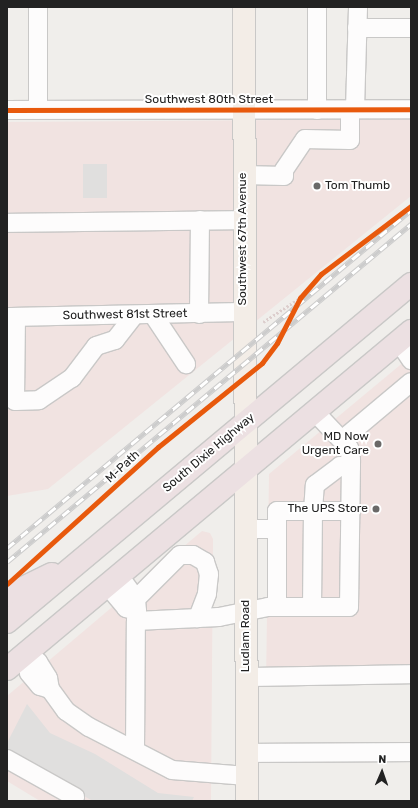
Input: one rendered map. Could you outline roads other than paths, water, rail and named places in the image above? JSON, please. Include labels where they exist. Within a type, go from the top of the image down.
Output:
[{"type":"highway","name":"South Dixie Highway","points":[[7,622],[411,284]]},
{"type":"highway","points":[[7,669],[314,411],[405,337]]},
{"type":"highway","points":[[7,596],[78,562]]},
{"type":"main road","name":"Southwest 67th Avenue","points":[[244,7],[244,220],[242,312],[244,471]]},
{"type":"main road","name":"Ludlam Road","points":[[244,471],[247,801]]},
{"type":"street","points":[[38,7],[38,109]]},
{"type":"street","points":[[244,175],[284,176],[284,170],[305,139],[311,110],[317,7]]},
{"type":"street","points":[[305,139],[350,140],[358,7]]},
{"type":"street","points":[[357,28],[411,28]]},
{"type":"street","name":"Southwest 80th Street","points":[[7,110],[411,109]]},
{"type":"street","points":[[198,314],[200,220]]},
{"type":"street","points":[[7,223],[244,220]]},
{"type":"street","name":"Southwest 81st Street","points":[[11,317],[154,316],[242,312]]},
{"type":"street","points":[[11,317],[15,401],[39,400],[72,378],[96,346],[115,340],[134,316]]},
{"type":"street","points":[[154,316],[186,364]]},
{"type":"street","points":[[405,337],[411,360]]},
{"type":"street","points":[[342,440],[411,382]]},
{"type":"street","points":[[113,580],[126,608],[198,618],[277,607],[349,607],[351,466],[349,448],[314,411]]},
{"type":"street","points":[[312,607],[313,511],[315,485],[340,466],[351,466]]},
{"type":"street","points":[[277,607],[277,511],[351,511]]},
{"type":"street","points":[[245,529],[276,529]]},
{"type":"street","points":[[135,750],[136,610],[180,555],[193,554],[205,562],[209,574],[207,594],[198,618]]},
{"type":"street","points":[[25,654],[29,673],[40,686],[50,689],[70,715],[172,770],[247,776]]},
{"type":"street","points":[[246,677],[411,674]]},
{"type":"street","points":[[246,753],[411,752]]},
{"type":"street","points":[[7,759],[75,797]]},
{"type":"railway","points":[[7,548],[411,210]]},
{"type":"railway","points":[[7,562],[411,224]]},
{"type":"place","name":"Tom Thumb","points":[[317,186]]},
{"type":"place","name":"MD Now Urgent Care","points":[[378,444]]},
{"type":"place","name":"The UPS Store","points":[[376,509]]}]
